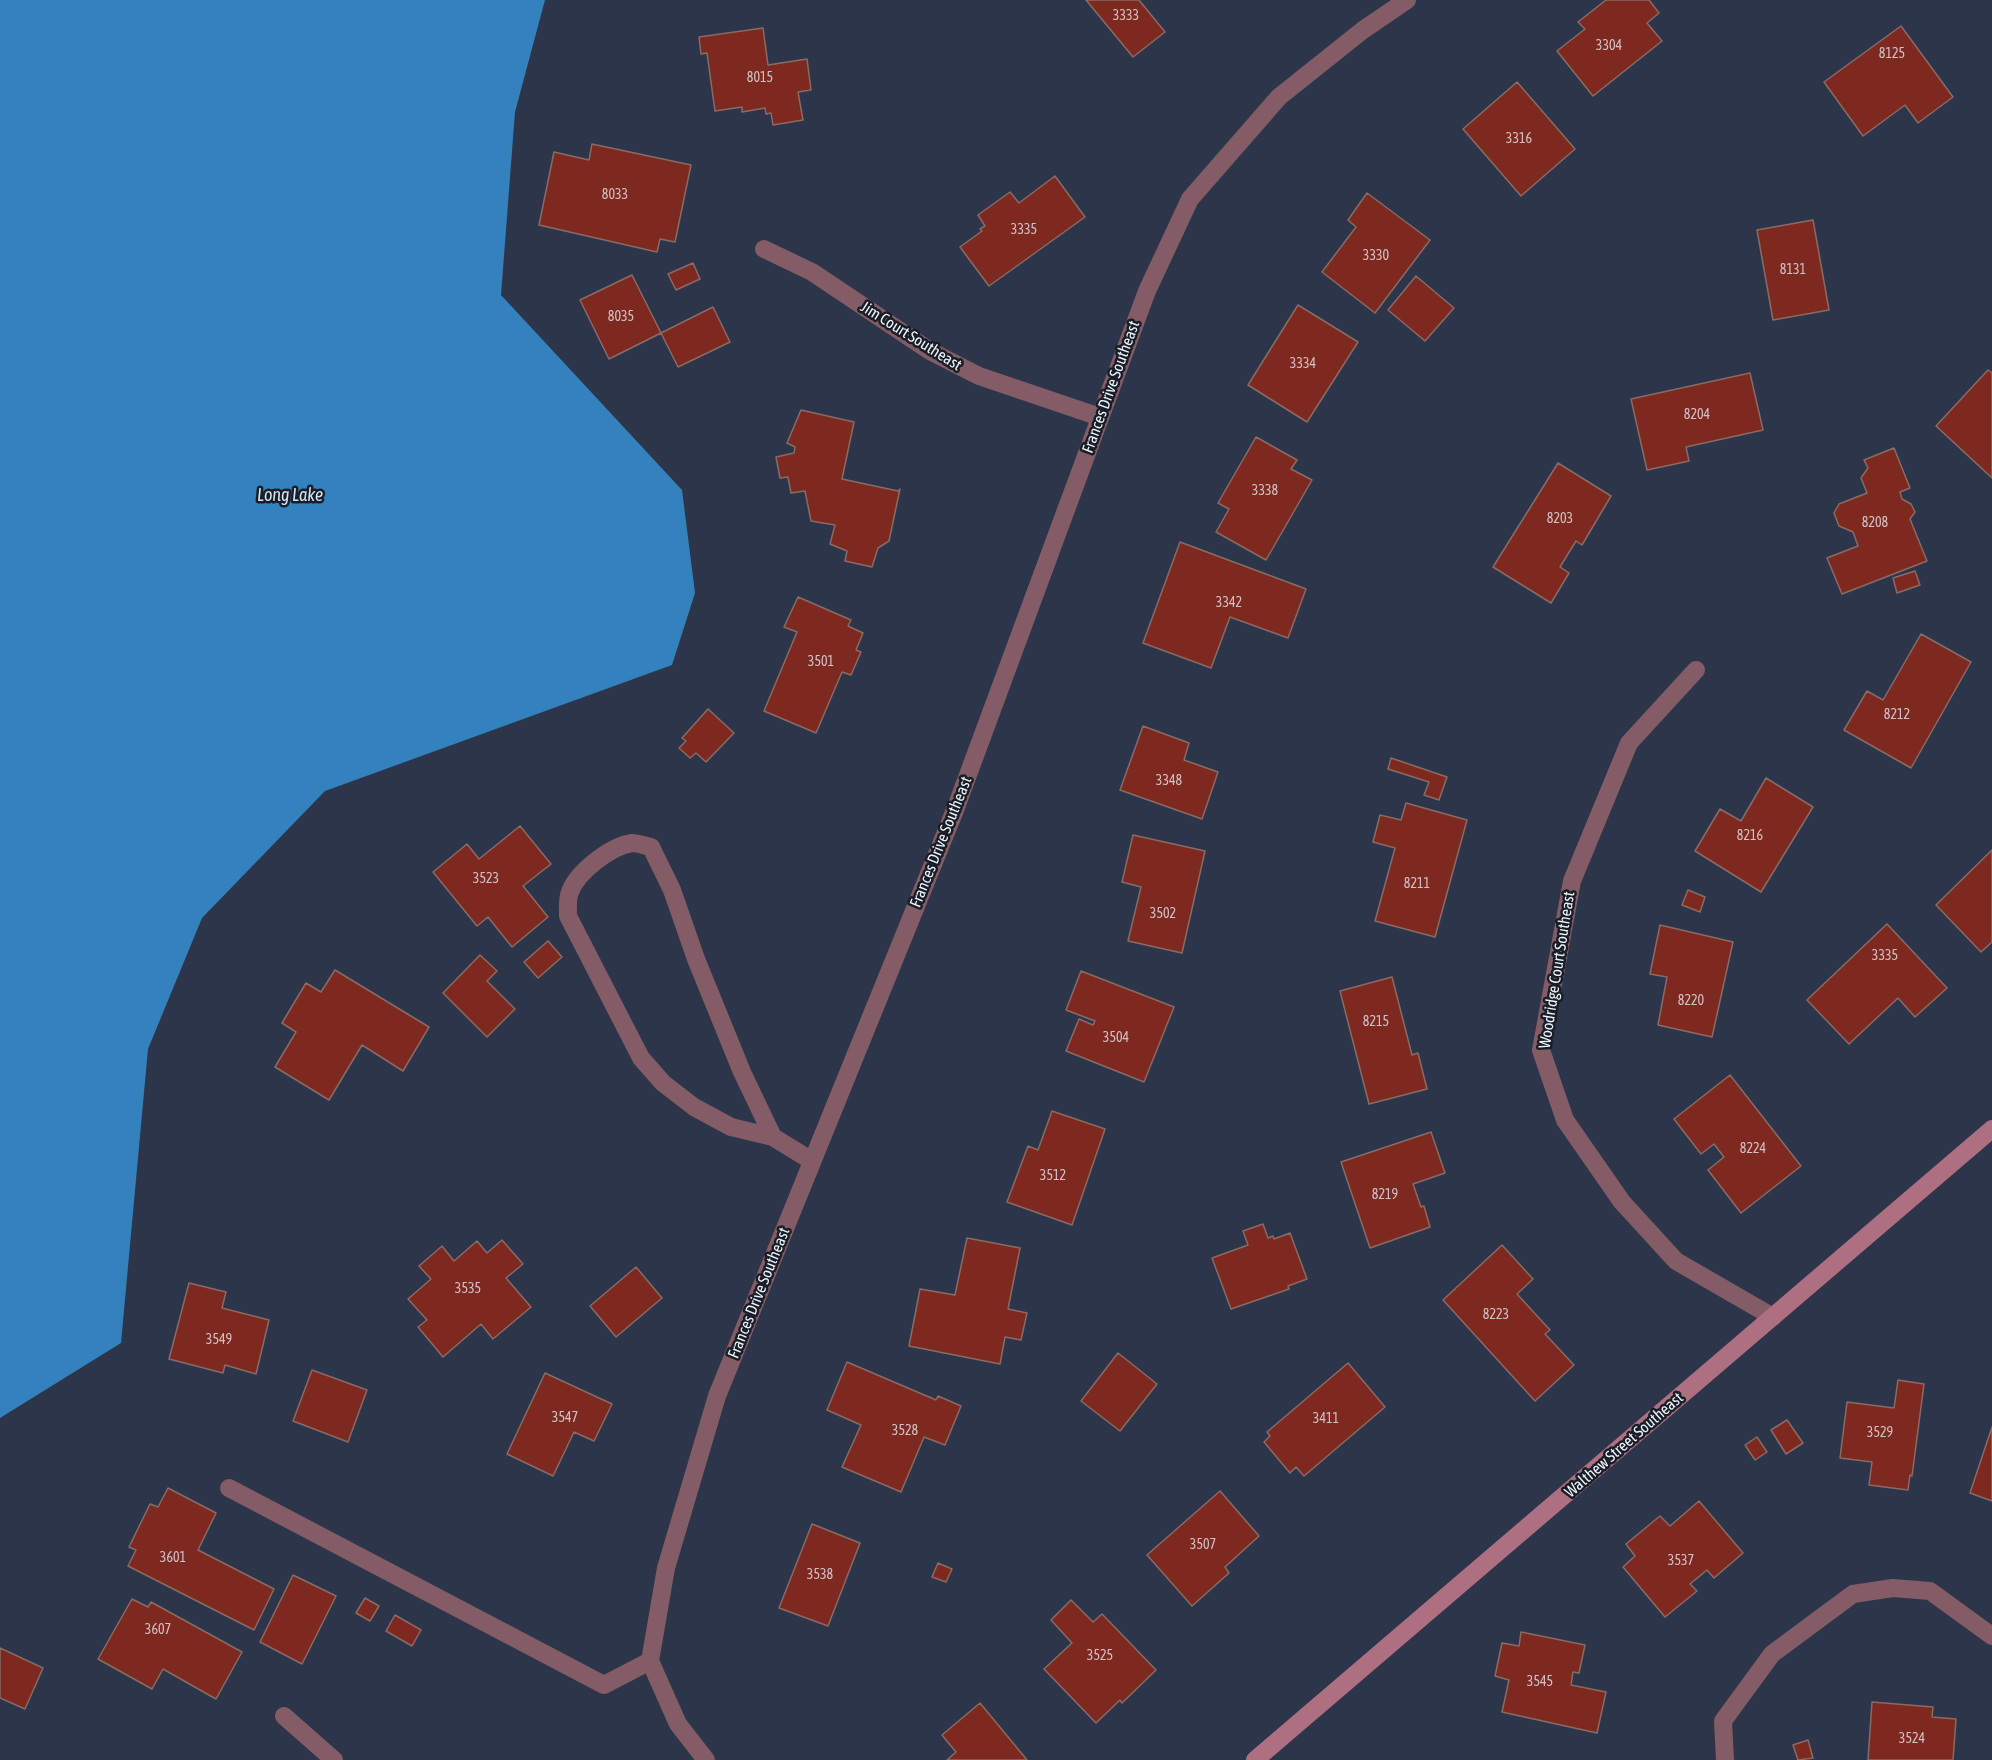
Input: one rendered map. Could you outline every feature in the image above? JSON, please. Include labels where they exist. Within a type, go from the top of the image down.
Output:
[{"type":"street","name":"Frances Drive Southeast","points":[[650,1661],[666,1568],[717,1396],[955,810],[1147,291],[1190,199],[1280,97],[1363,30],[1407,0]]},
{"type":"street","name":"Jim Court Southeast","points":[[764,249],[812,272],[930,351],[979,376],[1100,417]]},
{"type":"street","name":"Woodridge Court Southeast","points":[[1695,670],[1629,743],[1572,881],[1541,1050],[1565,1120],[1622,1202],[1676,1261],[1773,1317]]},
{"type":"street","points":[[773,1137],[742,1072],[696,959],[672,890],[651,847],[633,843],[611,851],[588,866],[575,880],[568,895],[568,916],[641,1058],[663,1083],[694,1107],[731,1127],[773,1137],[812,1161]]},
{"type":"street","name":"Walthew Street Southeast","points":[[1255,1760],[1992,1129]]},
{"type":"street","points":[[229,1488],[604,1685],[650,1661],[678,1724],[706,1760]]},
{"type":"street","points":[[1725,1760],[1723,1721],[1772,1654],[1853,1594],[1893,1588],[1930,1591],[1992,1636]]},
{"type":"street","points":[[284,1716],[334,1760]]},
{"type":"water","name":"Long Lake","points":[[0,0],[545,0],[515,112],[501,295],[682,490],[695,593],[672,665],[325,791],[202,918],[148,1049],[121,1343],[0,1418]]},
{"type":"building","points":[[1086,0],[1139,0],[1165,32],[1133,57]]},
{"type":"building","points":[[1606,0],[1649,0],[1659,13],[1647,23],[1662,41],[1593,96],[1557,51],[1585,29],[1578,22]]},
{"type":"building","points":[[1901,26],[1953,97],[1918,123],[1905,105],[1863,136],[1824,82]]},
{"type":"building","points":[[763,28],[768,65],[807,59],[811,90],[798,92],[803,120],[773,125],[771,113],[766,114],[765,108],[742,112],[742,107],[715,111],[707,53],[701,54],[699,37]]},
{"type":"building","points":[[1517,82],[1575,149],[1521,196],[1463,129]]},
{"type":"building","points":[[592,144],[691,165],[675,242],[660,239],[657,252],[539,225],[554,152],[589,160]]},
{"type":"building","points":[[1055,176],[1085,217],[989,286],[960,247],[982,231],[980,229],[985,226],[978,215],[1010,192],[1019,203]]},
{"type":"building","points":[[1367,193],[1430,240],[1375,313],[1322,272],[1356,227],[1348,220]]},
{"type":"building","points":[[1813,220],[1829,310],[1773,320],[1757,230]]},
{"type":"building","points":[[693,263],[700,279],[676,290],[668,274]]},
{"type":"building","points":[[632,275],[661,333],[609,359],[580,300]]},
{"type":"building","points":[[1416,276],[1454,308],[1425,341],[1388,310]]},
{"type":"building","points":[[1298,305],[1358,342],[1307,422],[1248,385]]},
{"type":"building","points":[[713,307],[730,342],[678,367],[661,333]]},
{"type":"building","points":[[1988,370],[1992,373],[1992,478],[1936,426]]},
{"type":"building","points":[[1750,373],[1763,430],[1686,447],[1689,461],[1647,470],[1631,399]]},
{"type":"building","points":[[801,410],[854,422],[842,479],[898,491],[900,489],[889,541],[878,548],[872,567],[845,561],[847,551],[830,544],[835,525],[811,521],[805,491],[791,493],[788,477],[780,478],[776,457],[794,453],[795,447],[787,443]]},
{"type":"building","points":[[1256,437],[1297,460],[1291,469],[1312,480],[1266,560],[1216,532],[1229,509],[1218,503]]},
{"type":"building","points":[[1894,448],[1910,488],[1900,492],[1902,499],[1911,504],[1915,512],[1910,519],[1927,561],[1842,594],[1827,558],[1858,546],[1853,532],[1839,526],[1834,513],[1839,504],[1867,493],[1861,478],[1868,468],[1864,460]]},
{"type":"building","points":[[1558,463],[1611,496],[1582,545],[1576,541],[1560,567],[1569,573],[1551,603],[1493,567]]},
{"type":"building","points":[[1180,542],[1306,589],[1288,638],[1230,617],[1211,668],[1143,643]]},
{"type":"building","points":[[1915,571],[1920,585],[1897,593],[1893,578]]},
{"type":"building","points":[[798,597],[851,620],[848,626],[863,633],[856,650],[861,652],[851,675],[842,672],[816,733],[764,711],[797,632],[784,627]]},
{"type":"building","points":[[1921,634],[1971,662],[1911,768],[1844,730],[1867,691],[1883,700]]},
{"type":"building","points":[[708,709],[734,733],[706,762],[696,753],[690,758],[679,748],[686,741],[682,738]]},
{"type":"building","points":[[1143,726],[1189,743],[1184,760],[1218,772],[1202,819],[1120,790]]},
{"type":"building","points":[[1391,758],[1447,777],[1439,800],[1424,795],[1429,782],[1388,769]]},
{"type":"building","points":[[1766,778],[1813,807],[1761,892],[1695,851],[1720,809],[1741,821]]},
{"type":"building","points":[[1406,803],[1467,820],[1435,937],[1375,921],[1395,848],[1373,842],[1380,815],[1401,820]]},
{"type":"building","points":[[520,826],[551,864],[523,886],[548,917],[512,947],[488,917],[477,926],[433,872],[467,844],[479,859]]},
{"type":"building","points":[[1133,835],[1205,851],[1182,953],[1128,941],[1141,887],[1122,882]]},
{"type":"building","points":[[1992,850],[1992,942],[1981,952],[1936,905]]},
{"type":"building","points":[[1688,890],[1705,897],[1700,912],[1682,905]]},
{"type":"building","points":[[1887,924],[1947,988],[1915,1017],[1898,998],[1849,1044],[1807,1000]]},
{"type":"building","points":[[1660,925],[1733,942],[1712,1037],[1658,1025],[1667,977],[1650,974]]},
{"type":"building","points":[[548,941],[562,957],[538,978],[524,962]]},
{"type":"building","points":[[480,955],[497,971],[487,981],[515,1009],[487,1037],[443,993]]},
{"type":"building","points":[[335,970],[429,1027],[403,1071],[362,1045],[329,1100],[275,1067],[296,1032],[282,1023],[306,983],[321,992]]},
{"type":"building","points":[[1081,971],[1174,1007],[1144,1082],[1066,1051],[1079,1019],[1093,1025],[1095,1021],[1066,1010]]},
{"type":"building","points":[[1392,977],[1412,1055],[1418,1053],[1427,1089],[1369,1104],[1340,991]]},
{"type":"building","points":[[1730,1075],[1801,1166],[1741,1213],[1708,1170],[1724,1157],[1714,1144],[1701,1154],[1674,1119]]},
{"type":"building","points":[[1052,1111],[1105,1129],[1072,1225],[1007,1202],[1028,1146],[1038,1150]]},
{"type":"building","points":[[1431,1132],[1445,1173],[1413,1184],[1421,1207],[1424,1206],[1430,1227],[1370,1248],[1341,1162]]},
{"type":"building","points":[[1263,1224],[1268,1238],[1273,1236],[1274,1239],[1290,1233],[1307,1279],[1288,1286],[1289,1289],[1231,1309],[1212,1258],[1248,1245],[1243,1231]]},
{"type":"building","points":[[967,1238],[1020,1248],[1008,1309],[1027,1313],[1021,1340],[1005,1337],[1000,1364],[909,1346],[920,1289],[955,1295]]},
{"type":"building","points":[[502,1240],[523,1264],[506,1278],[531,1307],[493,1339],[481,1324],[443,1357],[418,1327],[427,1320],[408,1299],[431,1279],[419,1266],[442,1246],[454,1261],[477,1241],[487,1253]]},
{"type":"building","points":[[1502,1245],[1533,1279],[1517,1294],[1550,1330],[1545,1334],[1574,1365],[1535,1401],[1443,1300]]},
{"type":"building","points":[[636,1267],[662,1298],[616,1337],[590,1306]]},
{"type":"building","points":[[189,1283],[226,1292],[222,1308],[269,1320],[256,1374],[225,1365],[223,1373],[169,1359]]},
{"type":"building","points":[[1118,1353],[1157,1384],[1120,1431],[1081,1401]]},
{"type":"building","points":[[847,1362],[936,1400],[938,1396],[961,1406],[945,1445],[924,1437],[901,1492],[842,1467],[861,1425],[827,1410]]},
{"type":"building","points":[[1348,1363],[1385,1407],[1304,1476],[1296,1467],[1290,1473],[1264,1442],[1270,1436],[1267,1432]]},
{"type":"building","points":[[312,1370],[367,1390],[348,1442],[293,1421]]},
{"type":"building","points":[[545,1373],[612,1404],[594,1441],[574,1432],[553,1476],[507,1454]]},
{"type":"building","points":[[1898,1380],[1924,1384],[1912,1476],[1910,1475],[1908,1490],[1869,1485],[1872,1462],[1840,1458],[1847,1402],[1894,1408]]},
{"type":"building","points":[[1787,1420],[1803,1443],[1786,1454],[1771,1430]]},
{"type":"building","points":[[1992,1427],[1992,1501],[1970,1493]]},
{"type":"building","points":[[1757,1437],[1767,1452],[1755,1460],[1745,1445]]},
{"type":"building","points":[[168,1488],[216,1513],[198,1550],[274,1589],[254,1630],[128,1566],[136,1550],[129,1547],[150,1504],[158,1507]]},
{"type":"building","points":[[1220,1491],[1259,1536],[1225,1567],[1229,1573],[1192,1606],[1147,1555]]},
{"type":"building","points":[[1699,1501],[1743,1553],[1714,1578],[1707,1570],[1690,1584],[1697,1591],[1665,1617],[1623,1567],[1635,1556],[1626,1544],[1660,1516],[1670,1526]]},
{"type":"building","points":[[812,1524],[860,1543],[828,1626],[779,1608]]},
{"type":"building","points":[[938,1563],[952,1569],[946,1582],[932,1577]]},
{"type":"building","points":[[293,1575],[336,1596],[302,1664],[260,1642]]},
{"type":"building","points":[[365,1598],[379,1606],[370,1621],[356,1613]]},
{"type":"building","points":[[132,1599],[148,1607],[151,1602],[242,1652],[216,1699],[163,1669],[152,1689],[98,1659]]},
{"type":"building","points":[[1071,1600],[1093,1622],[1102,1614],[1156,1670],[1122,1703],[1120,1700],[1096,1723],[1044,1669],[1072,1643],[1051,1620]]},
{"type":"building","points":[[395,1615],[421,1630],[412,1646],[386,1631]]},
{"type":"building","points":[[1521,1632],[1585,1645],[1579,1673],[1573,1672],[1571,1685],[1606,1692],[1597,1733],[1502,1712],[1509,1680],[1495,1676],[1502,1643],[1519,1646]]},
{"type":"building","points":[[0,1648],[43,1668],[25,1709],[0,1698]]},
{"type":"building","points":[[1872,1702],[1933,1707],[1932,1717],[1956,1719],[1953,1760],[1868,1760]]},
{"type":"building","points":[[980,1703],[1027,1760],[947,1760],[956,1752],[942,1735]]},
{"type":"building","points":[[1808,1740],[1813,1758],[1798,1760],[1793,1745]]}]
